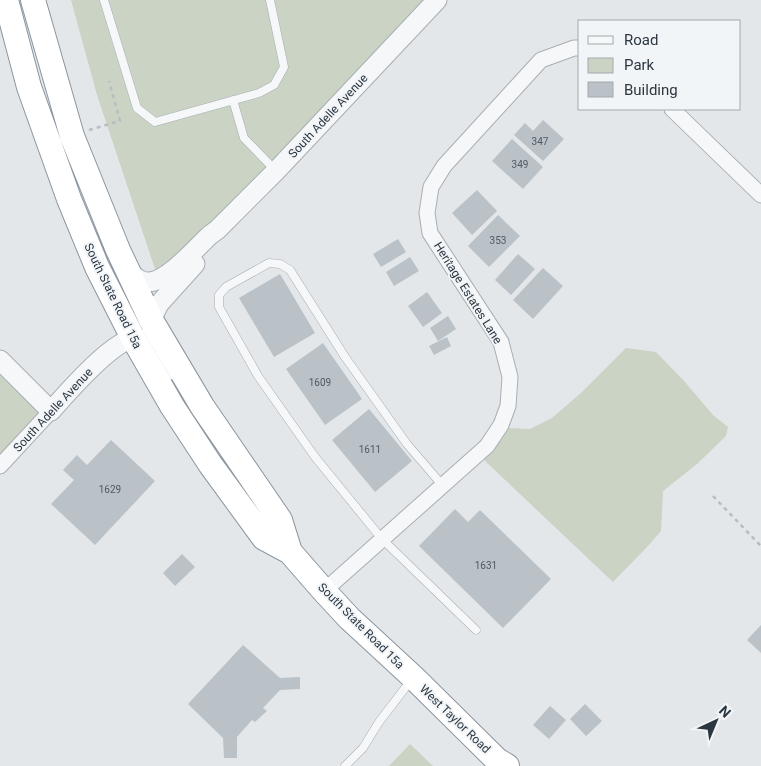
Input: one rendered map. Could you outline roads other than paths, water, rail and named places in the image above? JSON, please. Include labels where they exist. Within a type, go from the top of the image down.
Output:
[{"type":"highway","name":"South State Road 15a","points":[[6,0],[28,87],[96,267],[133,338],[172,406],[210,464],[264,538],[290,552],[349,618],[414,678]]},
{"type":"highway","name":"South State Road 15a","points":[[33,0],[72,136],[118,250],[151,320],[202,406],[280,520],[290,552]]},
{"type":"highway","points":[[34,103],[50,119],[106,259],[120,288],[128,294],[140,294]]},
{"type":"highway","name":"West Taylor Road","points":[[414,678],[501,764]]},
{"type":"street","name":"South Adelle Avenue","points":[[129,272],[140,280],[149,282],[162,279],[171,272],[217,230],[276,171],[437,0]]},
{"type":"street","name":"Heritage Estates Lane","points":[[324,591],[487,446],[501,425],[508,406],[510,377],[501,342],[430,233],[427,213],[431,187],[444,166],[541,60],[578,48]]},
{"type":"street","points":[[673,110],[761,195]]},
{"type":"street","name":"South Adelle Avenue","points":[[151,320],[159,304],[213,242],[217,230]]},
{"type":"street","name":"South Adelle Avenue","points":[[0,466],[105,355],[118,345],[133,338]]},
{"type":"street","points":[[133,338],[146,341],[157,352],[222,456],[245,488],[265,497]]},
{"type":"street","points":[[0,360],[50,411]]},
{"type":"lane","points":[[104,0],[137,108],[155,122],[259,93],[274,85],[284,66],[270,0]]},
{"type":"lane","points":[[233,100],[244,138],[276,171]]},
{"type":"lane","points":[[443,486],[407,444],[345,358],[290,270],[280,264],[269,263],[226,287],[219,295],[219,307],[258,376],[315,457],[382,539],[476,630]]},
{"type":"lane","points":[[345,766],[362,748],[379,722],[414,678]]}]
